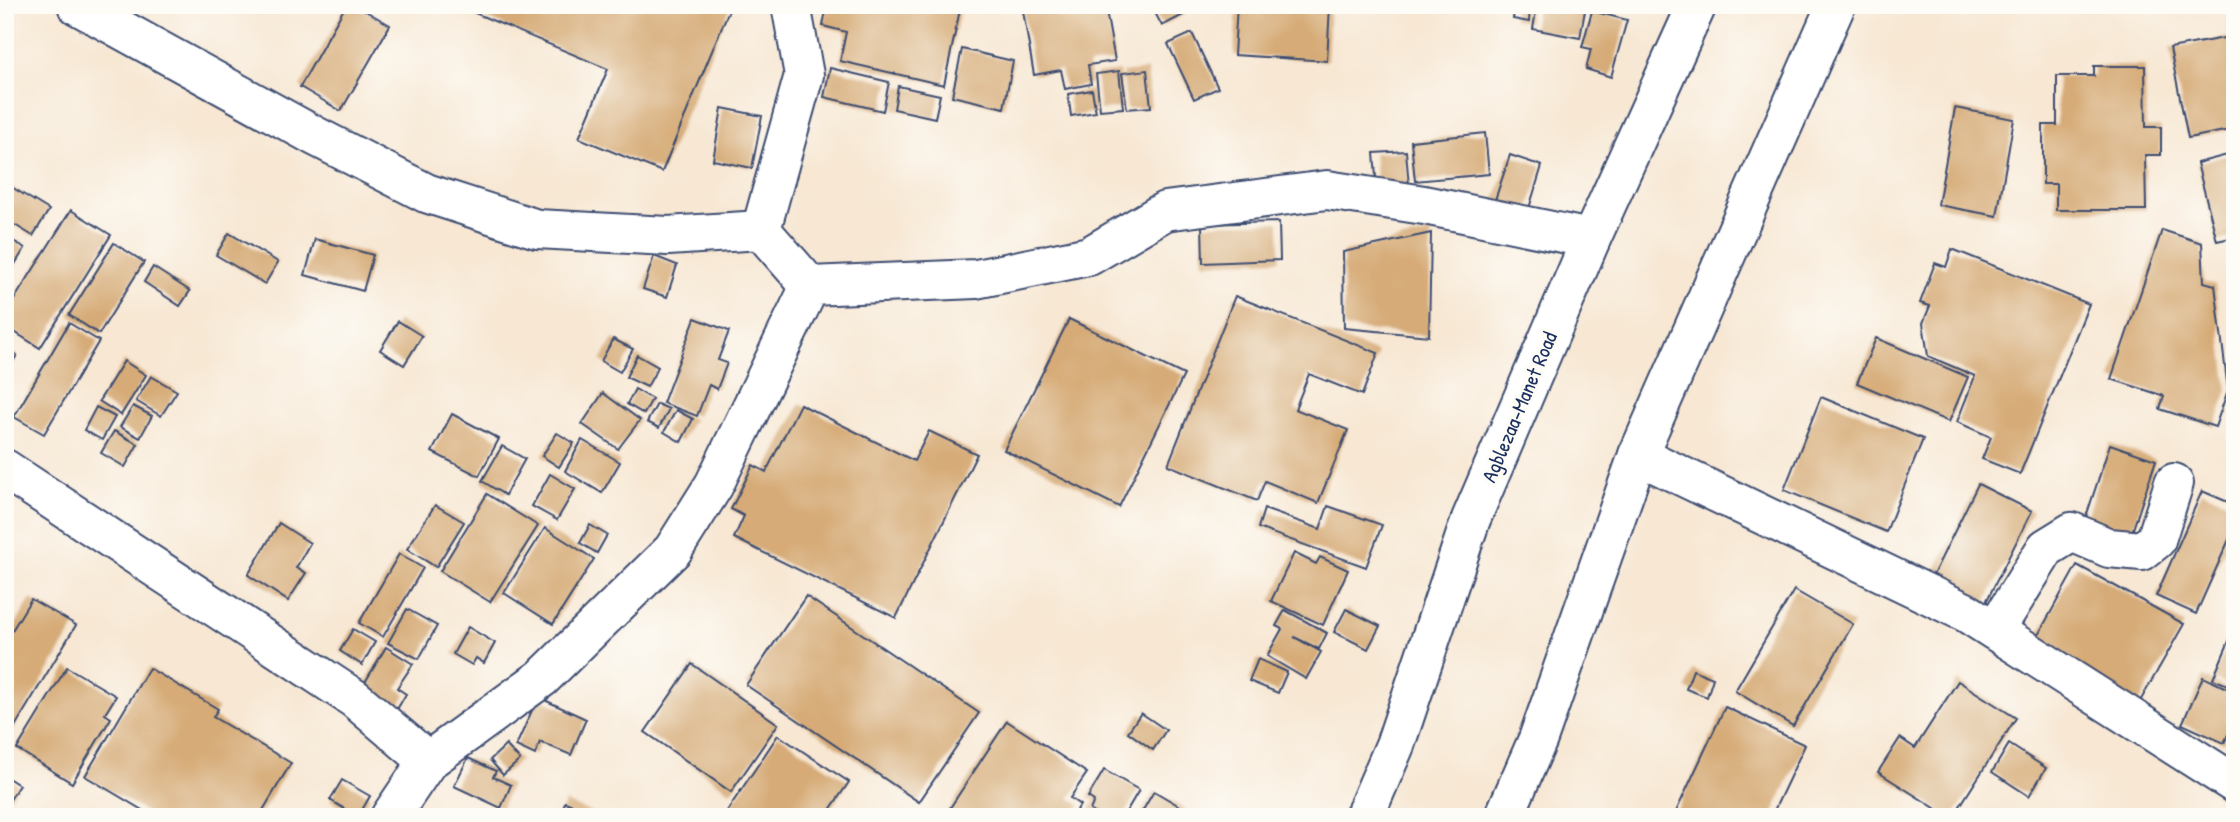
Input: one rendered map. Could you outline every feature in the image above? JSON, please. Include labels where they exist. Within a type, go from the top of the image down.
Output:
[{"type":"street","points":[[77,5],[314,136],[426,194],[537,229],[668,236],[761,230]]},
{"type":"street","points":[[761,230],[804,75],[791,5]]},
{"type":"street","name":"Agblezaa-Manet Road","points":[[1364,817],[1395,745],[1471,519],[1591,239],[1697,5]]},
{"type":"street","points":[[1504,817],[1538,739],[1638,456],[1836,5]]},
{"type":"street","points":[[810,286],[976,279],[1089,256],[1165,211],[1327,190],[1424,205],[1591,239]]},
{"type":"street","points":[[761,230],[810,286]]},
{"type":"street","points":[[390,817],[428,761],[542,678],[673,550],[714,485],[810,286]]},
{"type":"street","points":[[1638,456],[1967,613],[2235,784]]},
{"type":"street","points":[[5,469],[355,699],[428,761]]},
{"type":"street","points":[[1995,630],[2046,548],[2072,532],[2109,548],[2142,551],[2156,540],[2174,483]]},
{"type":"building","points":[[346,5],[355,5],[390,25],[341,111],[300,87]]},
{"type":"building","points":[[456,5],[731,5],[662,172],[579,138],[608,69]]},
{"type":"building","points":[[827,5],[961,5],[944,85],[840,61],[846,32],[823,26]]},
{"type":"building","points":[[1022,5],[1105,5],[1115,61],[1088,65],[1091,84],[1065,89],[1061,70],[1034,75]]},
{"type":"building","points":[[1151,5],[1183,5],[1187,13],[1162,26]]},
{"type":"building","points":[[1237,5],[1330,5],[1327,61],[1234,55]]},
{"type":"building","points":[[1515,5],[1530,5],[1529,22],[1513,19]]},
{"type":"building","points":[[1537,5],[1586,5],[1580,38],[1533,29]]},
{"type":"building","points":[[1592,11],[1627,20],[1611,77],[1586,69],[1591,49],[1582,47]]},
{"type":"building","points":[[1192,33],[1218,88],[1194,99],[1168,44]]},
{"type":"building","points":[[2235,36],[2235,129],[2188,138],[2170,48]]},
{"type":"building","points":[[962,49],[1013,61],[1004,108],[952,96]]},
{"type":"building","points":[[2094,66],[2145,66],[2146,127],[2161,127],[2161,155],[2145,155],[2146,210],[2056,210],[2056,184],[2043,184],[2043,125],[2057,125],[2057,76],[2094,76]]},
{"type":"building","points":[[830,68],[889,82],[883,111],[824,97]]},
{"type":"building","points":[[1147,70],[1151,107],[1127,109],[1122,73]]},
{"type":"building","points":[[1119,71],[1123,108],[1100,110],[1096,74]]},
{"type":"building","points":[[898,86],[940,95],[935,118],[894,109]]},
{"type":"building","points":[[1092,90],[1096,112],[1071,116],[1068,94]]},
{"type":"building","points":[[722,108],[762,116],[752,168],[713,160]]},
{"type":"building","points":[[1955,108],[2014,119],[1997,216],[1938,205]]},
{"type":"building","points":[[1485,133],[1489,174],[1415,181],[1411,141]]},
{"type":"building","points":[[1406,151],[1409,186],[1377,189],[1374,153]]},
{"type":"building","points":[[2235,153],[2235,237],[2217,241],[2197,163]]},
{"type":"building","points":[[1510,155],[1542,166],[1526,218],[1493,206]]},
{"type":"building","points":[[5,183],[49,210],[33,236],[5,219]]},
{"type":"building","points":[[71,210],[111,235],[40,348],[5,326],[5,314]]},
{"type":"building","points":[[1279,222],[1280,260],[1203,263],[1202,224]]},
{"type":"building","points":[[2162,230],[2202,243],[2204,282],[2215,285],[2228,390],[2215,427],[2160,409],[2164,396],[2111,379]]},
{"type":"building","points":[[229,233],[278,262],[265,284],[216,255]]},
{"type":"building","points":[[1431,233],[1429,336],[1344,328],[1343,252]]},
{"type":"building","points":[[5,236],[25,248],[5,280]]},
{"type":"building","points":[[315,239],[373,255],[363,291],[305,275]]},
{"type":"building","points":[[114,243],[144,262],[99,334],[69,315]]},
{"type":"building","points":[[1952,249],[2089,304],[2020,474],[1982,459],[1991,437],[1957,422],[1975,376],[1928,356],[1923,323],[1930,306],[1920,303],[1935,263],[1946,267]]},
{"type":"building","points":[[654,256],[677,265],[667,297],[643,289]]},
{"type":"building","points":[[153,267],[190,291],[180,306],[144,282]]},
{"type":"building","points":[[1235,296],[1378,353],[1362,395],[1309,374],[1295,409],[1348,430],[1318,503],[1265,481],[1257,501],[1168,465]]},
{"type":"building","points":[[695,318],[729,331],[718,360],[727,363],[717,389],[709,385],[697,416],[663,403]]},
{"type":"building","points":[[1069,319],[1184,375],[1119,507],[1004,450]]},
{"type":"building","points":[[398,321],[422,336],[404,365],[380,350]]},
{"type":"building","points":[[69,323],[99,341],[44,434],[14,417]]},
{"type":"building","points":[[1876,338],[1968,377],[1949,422],[1857,383]]},
{"type":"building","points":[[613,339],[633,349],[620,372],[601,361]]},
{"type":"building","points":[[5,348],[17,355],[5,375]]},
{"type":"building","points":[[637,355],[658,367],[647,387],[626,377]]},
{"type":"building","points":[[124,361],[146,375],[121,415],[99,401]]},
{"type":"building","points":[[151,376],[177,391],[161,416],[136,401]]},
{"type":"building","points":[[635,389],[652,399],[644,414],[627,404]]},
{"type":"building","points":[[603,393],[640,420],[618,449],[582,424]]},
{"type":"building","points":[[1821,397],[1923,439],[1886,532],[1784,490]]},
{"type":"building","points":[[657,404],[669,409],[659,428],[647,422]]},
{"type":"building","points":[[800,404],[914,461],[929,431],[977,454],[896,618],[734,538],[744,516],[731,509],[753,465],[766,472]]},
{"type":"building","points":[[133,406],[152,416],[140,438],[120,427]]},
{"type":"building","points":[[96,407],[115,417],[102,440],[84,430]]},
{"type":"building","points":[[676,410],[693,419],[681,442],[664,432]]},
{"type":"building","points":[[452,414],[499,439],[479,476],[432,452]]},
{"type":"building","points":[[114,431],[138,444],[125,467],[101,453]]},
{"type":"building","points":[[557,433],[574,443],[559,467],[542,456]]},
{"type":"building","points":[[582,440],[620,462],[602,493],[565,471]]},
{"type":"building","points":[[2110,444],[2156,460],[2129,541],[2083,526]]},
{"type":"building","points":[[502,446],[525,459],[505,495],[482,481]]},
{"type":"building","points":[[550,474],[575,489],[557,520],[532,506]]},
{"type":"building","points":[[1978,484],[2032,511],[1983,608],[1930,581]]},
{"type":"building","points":[[2202,491],[2235,505],[2235,526],[2196,614],[2156,596]]},
{"type":"building","points":[[487,494],[538,526],[490,602],[440,571]]},
{"type":"building","points":[[435,505],[464,522],[436,567],[407,549]]},
{"type":"building","points":[[1328,506],[1382,525],[1366,567],[1258,528],[1264,509],[1320,529]]},
{"type":"building","points":[[279,523],[310,543],[296,568],[306,573],[288,601],[248,575]]},
{"type":"building","points":[[590,525],[607,535],[597,553],[580,543]]},
{"type":"building","points":[[545,528],[594,559],[553,624],[504,593]]},
{"type":"building","points":[[1294,553],[1316,564],[1320,557],[1348,570],[1323,625],[1271,601]]},
{"type":"building","points":[[399,554],[423,568],[383,637],[359,623]]},
{"type":"building","points":[[2077,565],[2184,624],[2138,705],[2032,646]]},
{"type":"building","points":[[1794,590],[1853,624],[1793,726],[1735,691]]},
{"type":"building","points":[[806,596],[979,713],[919,802],[746,685]]},
{"type":"building","points":[[31,599],[76,625],[5,743],[5,642]]},
{"type":"building","points":[[407,609],[437,626],[419,659],[388,643]]},
{"type":"building","points":[[1346,609],[1380,626],[1368,649],[1334,632]]},
{"type":"building","points":[[1285,610],[1327,633],[1319,649],[1294,637],[1321,652],[1306,679],[1267,656],[1282,629],[1276,626]]},
{"type":"building","points":[[468,627],[495,643],[484,663],[476,658],[472,665],[453,654]]},
{"type":"building","points":[[353,629],[375,642],[362,665],[340,651]]},
{"type":"building","points":[[2232,634],[2235,636],[2235,688],[2213,679]]},
{"type":"building","points":[[386,647],[413,664],[397,688],[406,694],[396,711],[361,689]]},
{"type":"building","points":[[1258,659],[1287,672],[1278,693],[1249,681]]},
{"type":"building","points":[[692,664],[778,724],[731,792],[645,732]]},
{"type":"building","points":[[67,667],[116,696],[105,714],[111,718],[72,783],[17,749]]},
{"type":"building","points":[[149,668],[218,709],[213,717],[291,763],[259,817],[154,817],[85,776]]},
{"type":"building","points":[[1693,670],[1713,678],[1707,697],[1686,689]]},
{"type":"building","points":[[2203,677],[2235,692],[2235,720],[2224,743],[2182,724]]},
{"type":"building","points":[[1958,681],[2016,718],[1953,817],[1949,817],[1878,772],[1900,738],[1915,748]]},
{"type":"building","points":[[538,697],[586,719],[571,755],[540,742],[535,755],[516,746]]},
{"type":"building","points":[[1725,707],[1805,745],[1771,817],[1676,817],[1674,816]]},
{"type":"building","points":[[1141,713],[1166,730],[1153,750],[1128,732]]},
{"type":"building","points":[[1007,721],[1087,773],[1070,798],[1080,805],[1073,817],[944,817]]},
{"type":"building","points":[[778,735],[849,782],[825,817],[723,817]]},
{"type":"building","points":[[2009,744],[2046,768],[2029,796],[1992,772]]},
{"type":"building","points":[[506,745],[520,760],[503,775],[490,760]]},
{"type":"building","points":[[468,758],[496,771],[493,777],[511,785],[501,808],[454,786]]},
{"type":"building","points":[[1104,770],[1139,790],[1123,817],[1101,817],[1090,810],[1094,801],[1088,797]]},
{"type":"building","points":[[5,776],[19,785],[5,808]]},
{"type":"building","points":[[342,780],[370,796],[358,817],[330,800]]},
{"type":"building","points":[[1154,791],[1198,817],[1139,817]]},
{"type":"building","points":[[565,802],[603,817],[560,817]]}]
